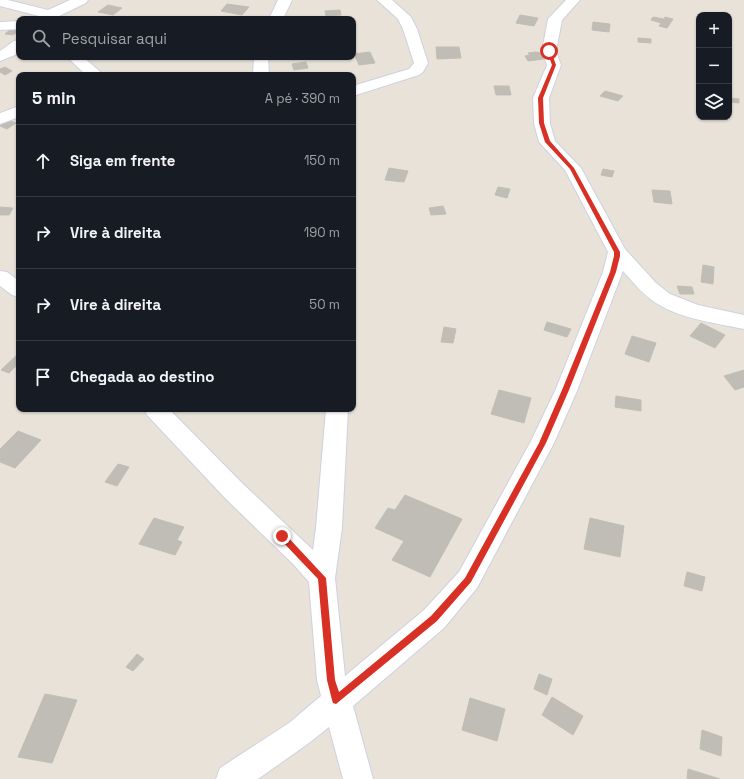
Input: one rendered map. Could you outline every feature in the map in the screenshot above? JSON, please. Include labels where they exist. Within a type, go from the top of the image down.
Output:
[{"type":"street","points":[[49,16],[81,0]]},
{"type":"street","points":[[277,16],[285,0]]},
{"type":"street","points":[[356,90],[414,72],[418,69],[421,63],[410,29],[404,17],[384,0]]},
{"type":"street","points":[[573,0],[555,19],[549,51],[554,65],[541,98],[542,123],[547,142],[572,168],[617,252],[655,293],[677,305],[691,310],[744,322]]},
{"type":"street","points":[[0,2],[44,16]]},
{"type":"street","points":[[0,26],[16,25]]},
{"type":"street","points":[[77,60],[92,72]]},
{"type":"street","points":[[260,60],[260,72]]},
{"type":"street","points":[[0,119],[16,112]]},
{"type":"street","points":[[231,779],[299,733],[336,700],[434,619],[468,580],[542,443],[566,390],[613,272],[617,252]]},
{"type":"street","points":[[0,277],[16,288]]},
{"type":"street","points":[[158,412],[234,491],[303,557],[322,578]]},
{"type":"street","points":[[337,412],[329,528],[322,578],[331,680],[358,779]]},
{"type":"building","points":[[227,4],[249,7],[242,15],[221,11]]},
{"type":"building","points":[[108,5],[122,8],[113,15],[98,12]]},
{"type":"building","points":[[340,10],[341,15],[326,16],[325,11]]},
{"type":"building","points":[[520,15],[538,18],[534,26],[516,23]]},
{"type":"building","points":[[653,17],[673,19],[667,28],[659,26],[661,23],[651,20]]},
{"type":"building","points":[[593,22],[610,24],[609,32],[592,30]]},
{"type":"building","points":[[11,29],[16,30],[13,35],[5,34]]},
{"type":"building","points":[[638,38],[651,39],[651,43],[638,42]]},
{"type":"building","points":[[436,47],[459,47],[461,58],[437,59]]},
{"type":"building","points":[[370,52],[375,63],[359,65],[356,54]]},
{"type":"building","points":[[528,53],[540,53],[544,59],[528,61],[525,56],[530,55]]},
{"type":"building","points":[[306,62],[308,68],[294,70],[292,64]]},
{"type":"building","points":[[5,67],[12,71],[5,75],[0,72],[0,69]]},
{"type":"building","points":[[494,86],[509,86],[511,95],[496,95]]},
{"type":"building","points":[[605,91],[623,96],[618,101],[600,96]]},
{"type":"building","points":[[732,98],[739,99],[739,103],[732,102]]},
{"type":"building","points":[[5,119],[16,123],[7,129],[0,126],[0,123]]},
{"type":"building","points":[[389,168],[408,171],[404,182],[385,180]]},
{"type":"building","points":[[603,169],[614,171],[612,177],[601,175]]},
{"type":"building","points":[[498,187],[510,189],[507,198],[495,195]]},
{"type":"building","points":[[652,190],[670,191],[672,204],[654,202]]},
{"type":"building","points":[[443,206],[446,214],[431,215],[429,208]]},
{"type":"building","points":[[0,207],[13,208],[9,215],[0,215]]},
{"type":"building","points":[[703,265],[714,267],[713,284],[701,282]]},
{"type":"building","points":[[677,286],[692,287],[694,294],[680,294]]},
{"type":"building","points":[[547,322],[571,329],[567,337],[544,330]]},
{"type":"building","points":[[701,323],[725,335],[715,348],[690,336]]},
{"type":"building","points":[[444,327],[456,329],[453,343],[441,342]]},
{"type":"building","points":[[632,336],[656,343],[649,362],[625,354]]},
{"type":"building","points":[[16,356],[16,366],[9,373],[1,370]]},
{"type":"building","points":[[744,370],[744,387],[735,390],[724,376]]},
{"type":"building","points":[[499,390],[531,398],[524,423],[491,414]]},
{"type":"building","points":[[616,396],[641,400],[641,411],[615,407]]},
{"type":"building","points":[[18,431],[41,440],[15,468],[0,462],[0,449]]},
{"type":"building","points":[[118,464],[129,467],[117,486],[105,482]]},
{"type":"building","points":[[405,495],[462,519],[430,577],[392,560],[404,541],[375,528],[388,508],[395,510]]},
{"type":"building","points":[[154,518],[184,527],[177,540],[182,542],[175,555],[139,544]]},
{"type":"building","points":[[590,518],[624,526],[620,557],[584,549]]},
{"type":"building","points":[[687,572],[705,577],[702,591],[684,586]]},
{"type":"building","points":[[137,654],[144,659],[133,671],[126,667]]},
{"type":"building","points":[[539,674],[552,679],[547,695],[534,689]]},
{"type":"building","points":[[45,694],[77,700],[52,763],[18,757]]},
{"type":"building","points":[[552,697],[583,716],[573,735],[542,715]]},
{"type":"building","points":[[470,698],[505,709],[497,741],[462,730]]},
{"type":"building","points":[[702,730],[722,737],[721,756],[700,749]]},
{"type":"building","points":[[688,769],[720,779],[687,779]]},
{"type":"route","points":[[282,536],[322,578],[331,680],[336,700],[434,619],[468,580],[542,443],[566,390],[613,272],[617,256],[617,252],[602,227],[572,168],[547,142],[542,123],[541,98],[554,65],[549,51]]}]
